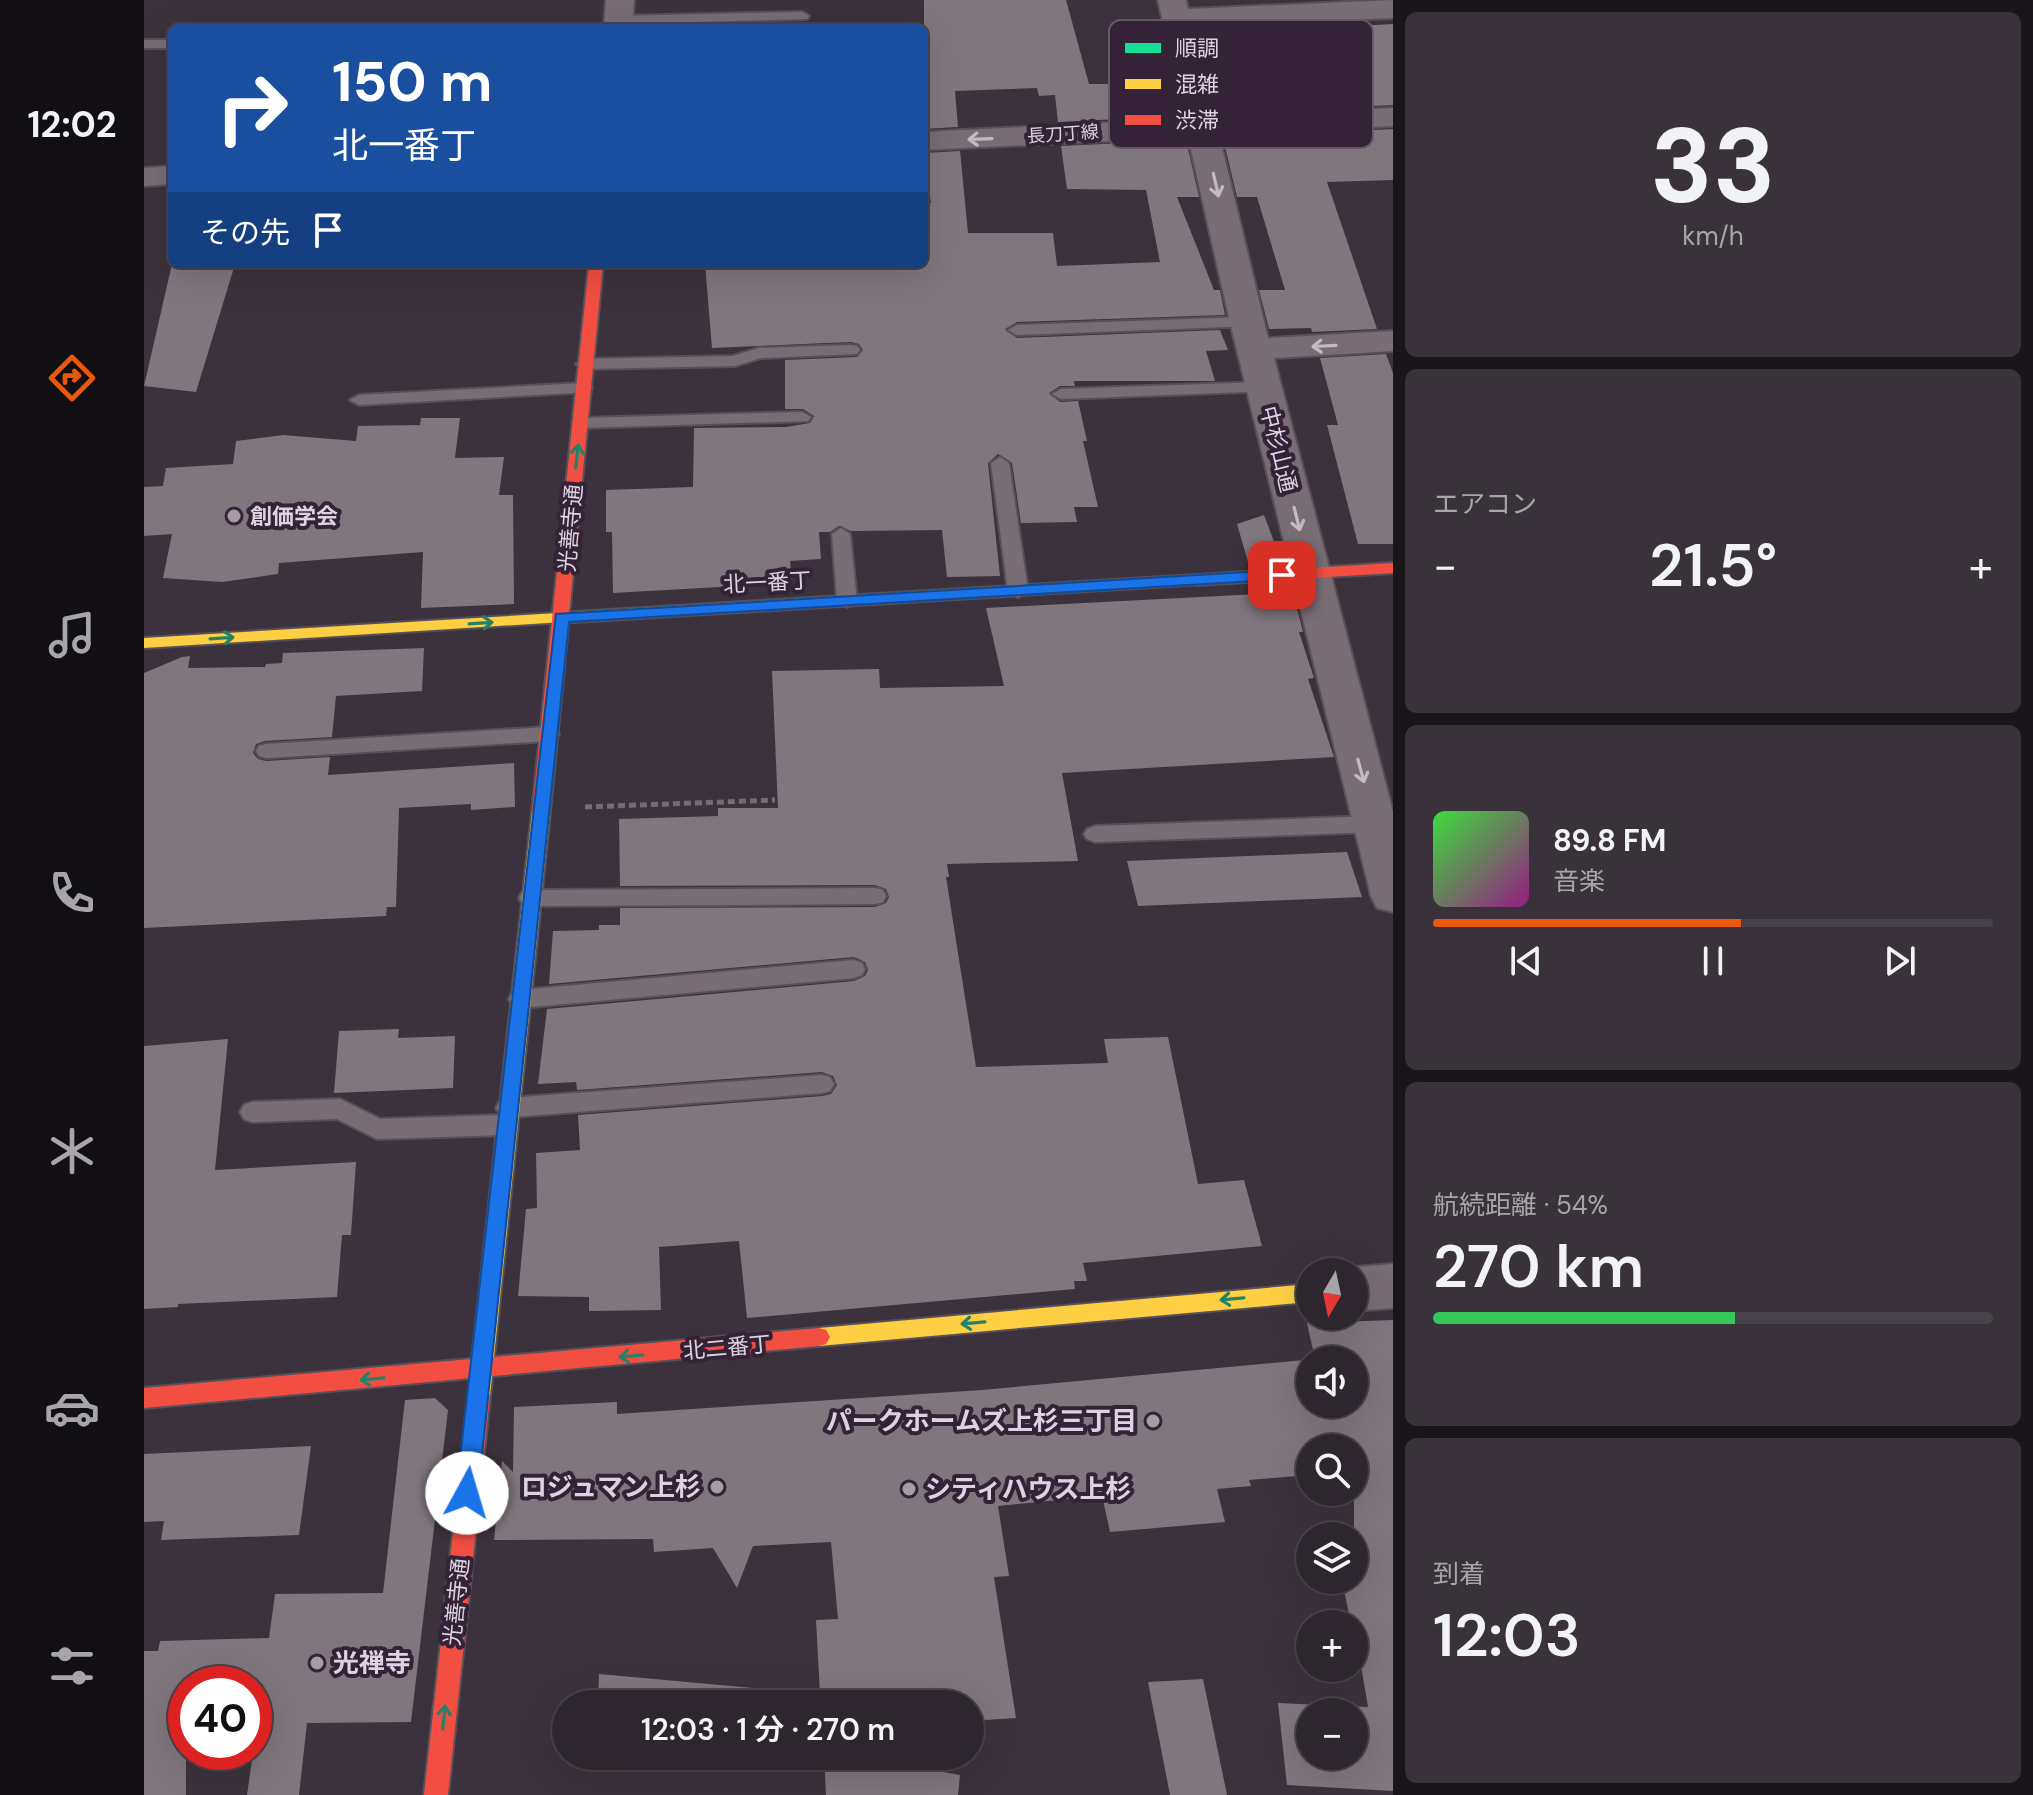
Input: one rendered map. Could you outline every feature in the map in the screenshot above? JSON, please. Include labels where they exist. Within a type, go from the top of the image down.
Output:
[{"type":"street","points":[[1174,9],[1393,9]]},
{"type":"street","name":"長刀丁線","points":[[1373,118],[1393,117]]},
{"type":"street","name":"長刀丁線","points":[[928,141],[1109,130]]},
{"type":"street","name":"中杉山通","points":[[1207,148],[1309,573],[1393,896]]},
{"type":"street","points":[[144,177],[168,175]]},
{"type":"street","name":"光善寺通","points":[[436,1795],[479,1370],[562,618],[596,268]]},
{"type":"street","points":[[1251,336],[1393,341]]},
{"type":"street","name":"北一番丁","points":[[144,643],[1393,568]]},
{"type":"street","points":[[1368,1288],[1393,1286]]},
{"type":"street","name":"北二番丁","points":[[144,1398],[1296,1294]]},
{"type":"lane","points":[[619,16],[802,16]]},
{"type":"lane","points":[[144,44],[168,44]]},
{"type":"lane","points":[[1017,330],[1251,336]]},
{"type":"lane","points":[[585,364],[735,361],[759,353],[851,350]]},
{"type":"lane","points":[[1061,394],[1264,387]]},
{"type":"lane","points":[[359,400],[583,388]]},
{"type":"lane","points":[[581,423],[802,417]]},
{"type":"lane","points":[[1000,463],[1018,591]]},
{"type":"lane","points":[[841,534],[847,601]]},
{"type":"lane","points":[[266,751],[549,734]]},
{"type":"lane","points":[[1095,834],[1374,824]]},
{"type":"lane","points":[[530,898],[875,896]]},
{"type":"lane","points":[[520,999],[854,969]]},
{"type":"lane","points":[[252,1112],[340,1109],[377,1129],[822,1084]]},
{"type":"path","points":[[540,809],[775,800]]},
{"type":"building","points":[[924,0],[1066,0],[1089,84],[1109,84],[1109,119],[1058,122],[1055,95],[1039,96],[1037,88],[955,91],[958,127],[928,129],[928,24],[924,24]]},
{"type":"building","points":[[1393,24],[1393,105],[1373,106],[1373,25]]},
{"type":"building","points":[[1393,129],[1393,180],[1327,182],[1377,329],[1312,332],[1311,328],[1269,329],[1259,290],[1285,290],[1257,197],[1237,197],[1225,148],[1373,148],[1373,130]]},
{"type":"building","points":[[1109,144],[1109,148],[1188,148],[1199,197],[1177,197],[1214,290],[1220,290],[1225,315],[1017,322],[1005,329],[1017,338],[1220,330],[1228,350],[1206,351],[1215,381],[1074,381],[1075,386],[1060,386],[1049,393],[1060,402],[1078,401],[1087,441],[1083,441],[1098,507],[1074,507],[1077,522],[1021,523],[1012,463],[998,454],[988,463],[1000,576],[947,577],[942,530],[851,531],[839,526],[830,532],[819,532],[821,559],[790,561],[792,583],[613,593],[612,532],[606,532],[606,490],[693,487],[694,428],[786,427],[810,423],[814,416],[803,409],[785,409],[785,360],[857,357],[863,350],[859,344],[851,342],[712,348],[705,268],[928,268],[928,203],[931,203],[928,153],[960,151],[968,233],[1053,233],[1057,266],[1160,262],[1146,190],[1067,189],[1061,146]]},
{"type":"building","points":[[171,268],[234,268],[196,392],[144,386]]},
{"type":"building","points":[[1386,354],[1393,373],[1393,544],[1358,544],[1327,425],[1338,425],[1320,358]]},
{"type":"building","points":[[421,418],[460,418],[455,458],[504,457],[499,495],[513,495],[514,604],[421,608],[423,552],[279,563],[278,574],[222,582],[163,578],[172,534],[144,536],[144,487],[163,486],[166,468],[233,464],[236,441],[283,435],[356,441],[358,426],[420,425]]},
{"type":"building","points":[[1264,515],[1281,560],[1248,562],[1237,524]]},
{"type":"building","points":[[1292,589],[1303,632],[1299,632],[1314,678],[1308,679],[1334,757],[1062,773],[1078,861],[947,864],[949,877],[946,877],[976,1067],[1108,1063],[1104,1039],[1168,1037],[1198,1184],[1244,1180],[1262,1246],[1083,1263],[1087,1281],[1074,1281],[1075,1289],[747,1318],[739,1241],[659,1247],[661,1310],[589,1311],[589,1297],[518,1296],[526,1209],[537,1208],[536,1153],[580,1150],[578,1115],[822,1096],[831,1094],[837,1085],[833,1076],[822,1072],[577,1090],[576,1082],[538,1084],[547,1009],[854,981],[865,976],[868,970],[865,962],[854,957],[549,984],[553,931],[599,930],[599,925],[620,925],[620,908],[875,907],[886,903],[889,897],[886,889],[875,885],[620,886],[619,819],[718,816],[718,808],[778,808],[772,671],[879,669],[880,688],[1004,686],[986,608],[1258,594],[1257,591]]},
{"type":"building","points":[[424,648],[422,691],[336,696],[332,737],[265,741],[256,744],[253,753],[258,759],[266,761],[330,757],[328,775],[514,763],[515,807],[471,810],[471,804],[399,808],[396,907],[387,907],[386,916],[144,928],[144,673],[190,656],[188,668],[265,667],[266,664],[282,663],[283,653]]},
{"type":"building","points":[[1347,852],[1362,897],[1138,906],[1127,861]]},
{"type":"building","points":[[399,1029],[398,1038],[455,1036],[453,1088],[334,1093],[339,1031]]},
{"type":"building","points":[[228,1039],[215,1170],[356,1162],[351,1235],[342,1235],[337,1297],[178,1304],[178,1307],[144,1309],[144,1046]]},
{"type":"building","points":[[1393,1320],[1393,1791],[1287,1785],[1278,1703],[1296,1704],[1296,1770],[1368,1770],[1368,1698],[1364,1682],[1368,1682],[1368,1610],[1348,1610],[1345,1594],[1368,1594],[1368,1522],[1354,1522],[1354,1506],[1368,1506],[1368,1434],[1296,1434],[1296,1476],[1249,1480],[1251,1486],[1217,1489],[1225,1522],[1110,1532],[1103,1500],[1087,1501],[1087,1497],[998,1506],[1009,1576],[994,1577],[1016,1718],[984,1720],[984,1690],[820,1690],[816,1620],[838,1619],[831,1542],[753,1546],[737,1588],[713,1548],[654,1552],[653,1539],[494,1540],[502,1461],[513,1472],[514,1407],[617,1402],[617,1414],[982,1390],[1296,1361],[1296,1418],[1368,1418],[1368,1346],[1312,1346],[1309,1330],[1368,1330],[1368,1321]]},
{"type":"building","points":[[435,1398],[448,1410],[411,1722],[307,1723],[299,1795],[247,1795],[251,1770],[272,1770],[272,1666],[168,1666],[168,1770],[186,1770],[186,1795],[144,1795],[144,1651],[158,1651],[160,1641],[269,1638],[275,1594],[383,1593],[405,1400]]},
{"type":"building","points":[[311,1446],[299,1535],[161,1540],[164,1521],[144,1522],[144,1454]]},
{"type":"building","points":[[599,1674],[776,1690],[598,1690]]},
{"type":"building","points":[[1203,1679],[1227,1795],[1170,1795],[1148,1682]]},
{"type":"building","points":[[825,1770],[931,1770],[960,1775],[958,1795],[826,1795]]},
{"type":"traffic: fast","points":[[558,618],[1197,580]]},
{"type":"traffic: slow","points":[[144,643],[558,618]]},
{"type":"traffic: slow","points":[[479,1396],[541,812]]},
{"type":"traffic: slow","points":[[819,1337],[1296,1294]]},
{"type":"traffic: jam","points":[[541,812],[596,268]]},
{"type":"traffic: jam","points":[[1197,580],[1393,568]]},
{"type":"traffic: jam","points":[[144,1398],[819,1337]]},
{"type":"traffic: jam","points":[[436,1795],[479,1396]]},
{"type":"place","name":"創価学会","points":[[234,516]]},
{"type":"place","name":"パークホームズ上杉三丁目","points":[[1153,1421]]},
{"type":"place","name":"ロジュマン上杉","points":[[717,1487]]},
{"type":"place","name":"シティハウス上杉","points":[[909,1489]]},
{"type":"place","name":"光禅寺","points":[[317,1663]]},
{"type":"route","points":[[467,1493],[562,618],[1282,575]]}]
